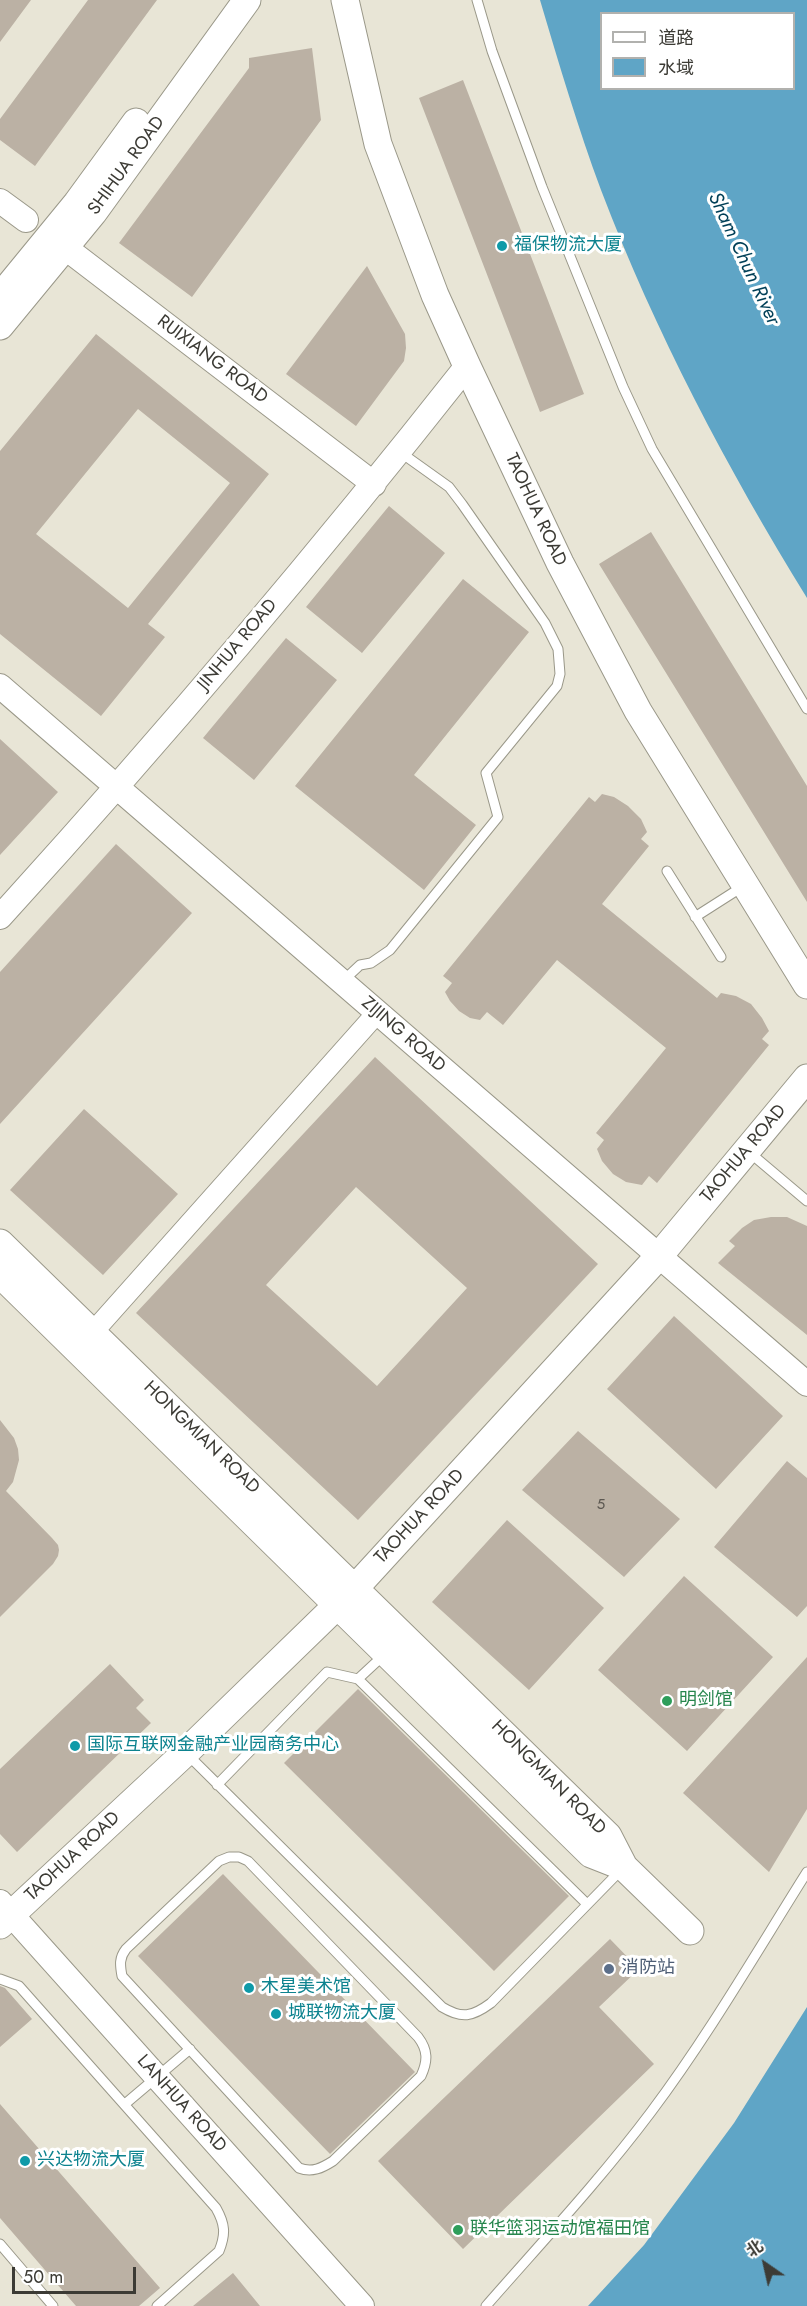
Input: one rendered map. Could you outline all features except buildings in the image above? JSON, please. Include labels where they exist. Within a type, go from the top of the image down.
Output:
[{"type":"main road","name":"SHIHUA ROAD","points":[[0,326],[57,242],[77,203],[225,0]]},
{"type":"main road","name":"SHIHUA ROAD","points":[[0,297],[100,204],[247,0]]},
{"type":"main road","name":"TAOHUA ROAD","points":[[345,0],[378,144],[435,295],[467,366],[597,635],[638,711],[807,985]]},
{"type":"main road","name":"TAOHUA ROAD","points":[[4,1914],[185,1752],[347,1596],[659,1257],[807,1078]]},
{"type":"main road","name":"HONGMIAN ROAD","points":[[0,1243],[85,1342],[347,1596],[608,1836],[624,1867]]},
{"type":"main road","name":"HONGMIAN ROAD","points":[[0,1274],[85,1342]]},
{"type":"main road","name":"HONGMIAN ROAD","points":[[347,1596],[387,1652],[591,1854],[624,1867]]},
{"type":"main road","points":[[624,1867],[690,1932]]},
{"type":"street","points":[[0,201],[26,220]]},
{"type":"street","name":"RUIXIANG ROAD","points":[[57,242],[374,484]]},
{"type":"street","name":"JINHUA ROAD","points":[[0,917],[118,788],[374,484],[467,366]]},
{"type":"street","name":"ZIJING ROAD","points":[[0,686],[807,1383]]},
{"type":"street","points":[[85,1342],[378,1013]]},
{"type":"street","name":"LANHUA ROAD","points":[[4,1914],[157,2077],[362,2306]]},
{"type":"lane","points":[[477,0],[492,51],[542,187],[623,387],[652,449],[807,708]]},
{"type":"lane","points":[[342,982],[360,965],[371,963],[390,950],[498,817],[486,773],[557,686],[560,674],[558,649],[545,623],[462,504],[449,487],[399,452]]},
{"type":"lane","points":[[667,871],[721,957]]},
{"type":"lane","points":[[696,917],[744,885]]},
{"type":"lane","points":[[747,1150],[807,1201]]},
{"type":"lane","points":[[358,1679],[387,1652]]},
{"type":"lane","points":[[217,1785],[327,1672],[358,1679],[587,1904]]},
{"type":"lane","points":[[185,1752],[442,2007],[454,2014],[467,2015],[478,2012],[491,2003],[624,1867]]},
{"type":"lane","points":[[229,1857],[239,1857],[248,1861],[418,2037],[427,2056],[420,2076],[333,2161],[315,2170],[306,2171],[299,2168],[190,2049],[122,1976],[120,1965],[122,1955],[219,1861],[229,1857]]},
{"type":"lane","points":[[486,2306],[588,2189],[651,2112],[700,2043],[807,1872]]},
{"type":"lane","points":[[0,1979],[19,1986],[216,2208],[223,2220],[224,2240],[219,2251],[157,2306]]},
{"type":"lane","points":[[125,2104],[190,2049]]},
{"type":"lane","points":[[0,2244],[53,2306]]},
{"type":"water","name":"Sham Chun River","points":[[540,0],[807,0],[807,598],[721,449],[669,347],[622,243],[569,96]]},
{"type":"water","points":[[807,2007],[807,2306],[588,2306],[644,2245],[734,2123]]},
{"type":"place","name":"福保物流大厦","points":[[502,246]]},
{"type":"place","name":"明剑馆","points":[[667,1701]]},
{"type":"place","name":"国际互联网金融产业园商务中心","points":[[75,1746]]},
{"type":"place","name":"消防站","points":[[609,1969]]},
{"type":"place","name":"木星美术馆","points":[[249,1988]]},
{"type":"place","name":"城联物流大厦","points":[[276,2014]]},
{"type":"place","name":"兴达物流大厦","points":[[25,2161]]},
{"type":"place","name":"联华篮羽运动馆福田馆","points":[[458,2230]]}]
